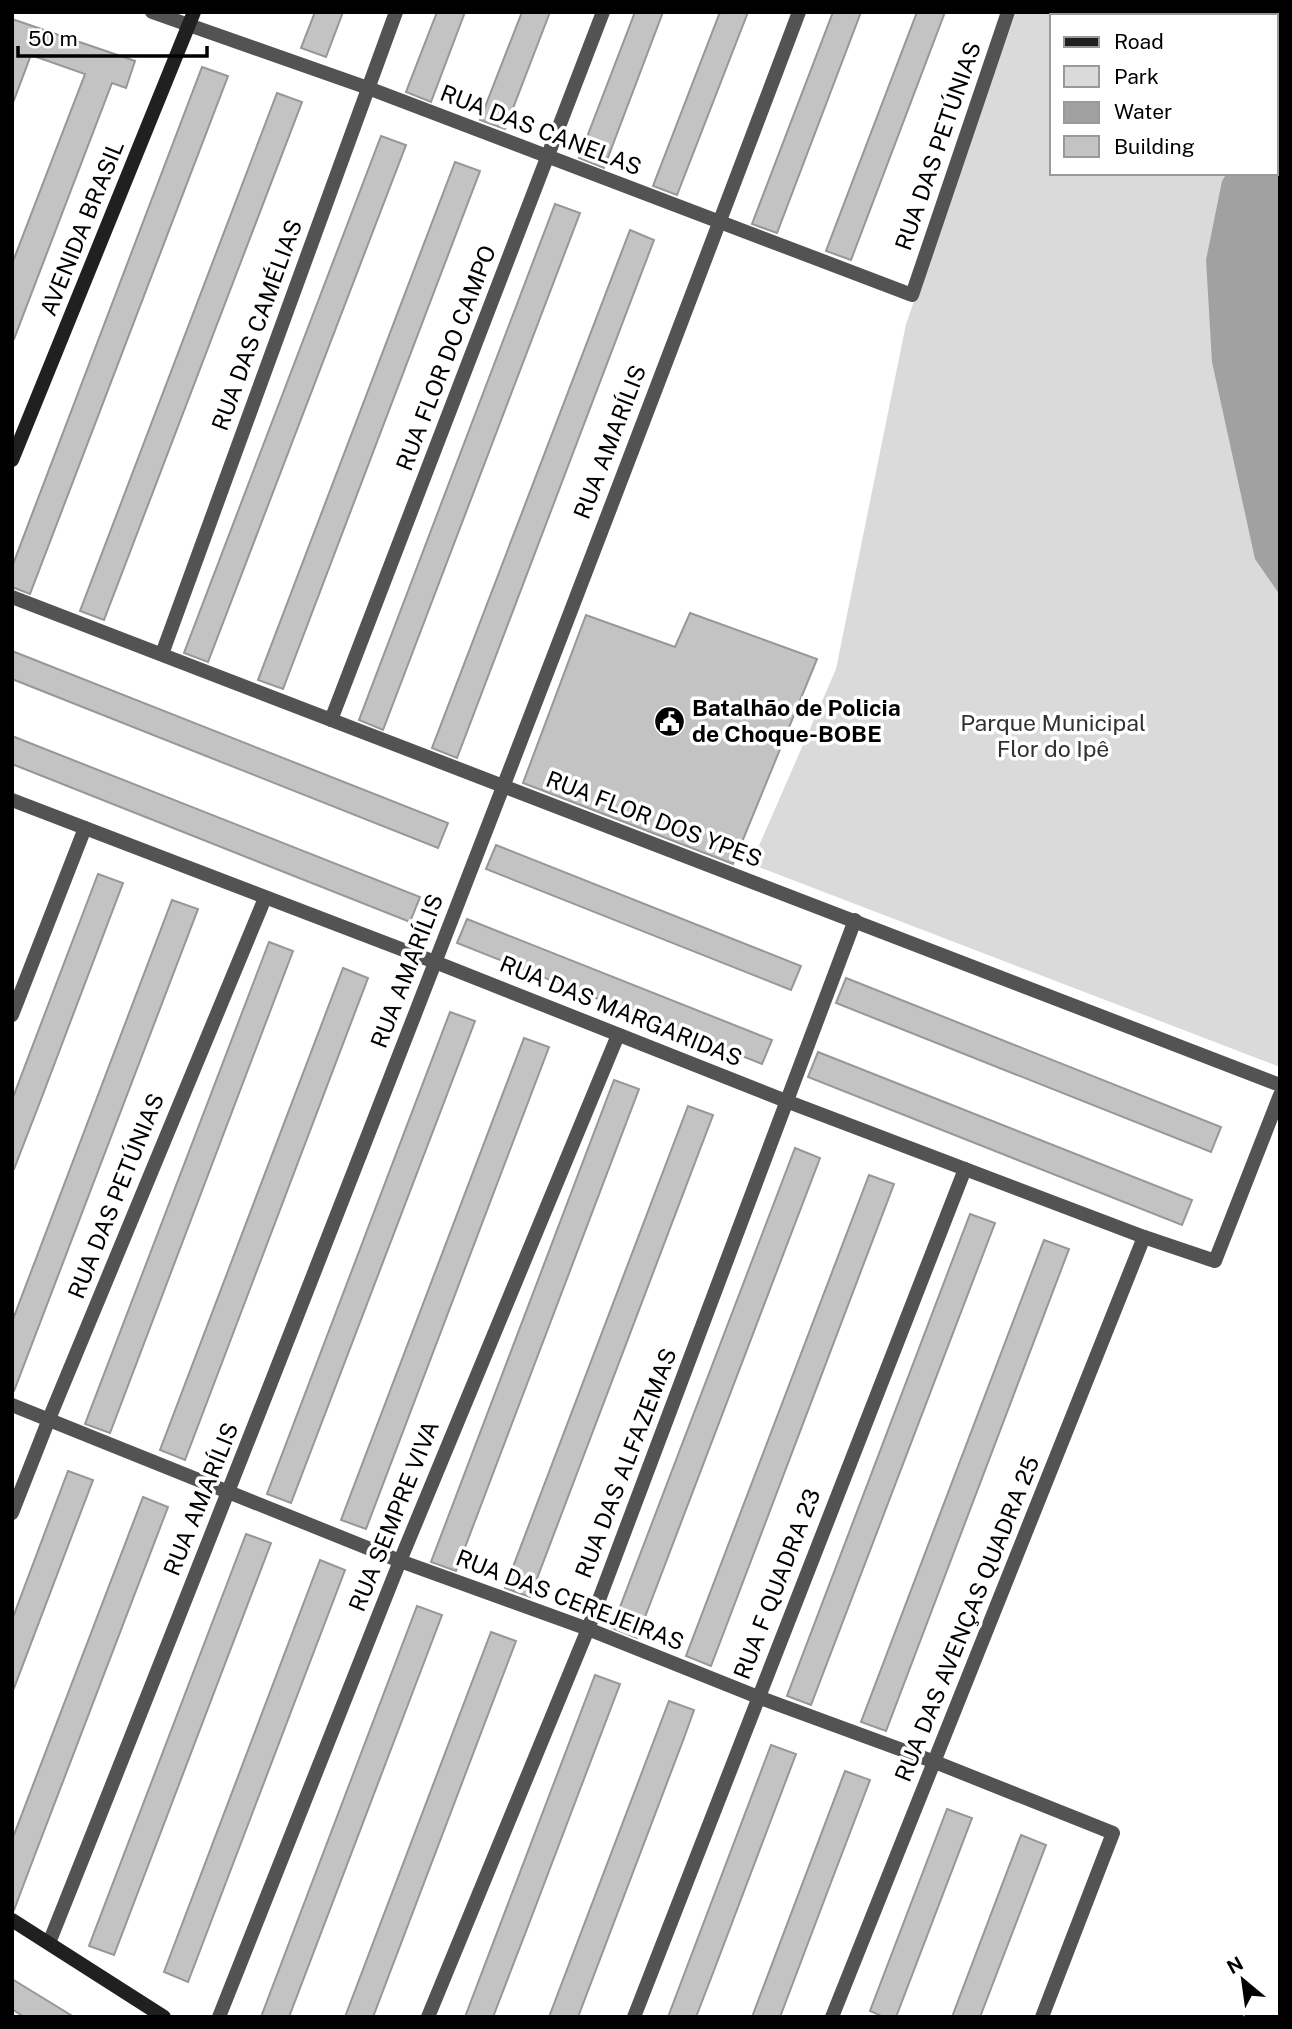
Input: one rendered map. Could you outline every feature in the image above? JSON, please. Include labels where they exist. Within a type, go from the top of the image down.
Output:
[{"type":"street","name":"RUA DAS CANELAS","points":[[152,12],[192,19],[912,295]]},
{"type":"street","name":"RUA DAS CAMÉLIAS","points":[[162,654],[396,12]]},
{"type":"street","name":"RUA FLOR DO CAMPO","points":[[331,720],[603,12]]},
{"type":"street","name":"RUA AMARÍLIS","points":[[49,1943],[229,1492],[435,962],[799,12]]},
{"type":"street","name":"RUA DAS PETÚNIAS","points":[[912,295],[1008,12]]},
{"type":"street","name":"AVENIDA BRASIL","points":[[12,460],[192,19]]},
{"type":"street","name":"RUA FLOR DOS YPES","points":[[12,597],[1280,1085]]},
{"type":"street","name":"RUA DAS MARGARIDAS","points":[[12,800],[435,962],[786,1101],[1144,1237],[1215,1261],[1280,1095]]},
{"type":"street","points":[[12,1014],[85,828]]},
{"type":"street","name":"RUA DAS PETÚNIAS","points":[[12,1513],[265,898]]},
{"type":"street","name":"RUA DAS ALFAZEMAS","points":[[428,2017],[588,1629],[855,920]]},
{"type":"street","name":"RUA SEMPRE VIVA","points":[[219,2017],[400,1560],[618,1035]]},
{"type":"street","name":"RUA F QUADRA 23","points":[[634,2017],[965,1169]]},
{"type":"street","name":"RUA DAS AVENÇAS QUADRA 25","points":[[832,2017],[1144,1237]]},
{"type":"street","name":"RUA DAS CEREJEIRAS","points":[[12,1405],[400,1560],[588,1629],[1113,1833],[1042,2017]]},
{"type":"street","points":[[12,1920],[164,2017]]},
{"type":"green space","name":"Parque Municipal Flor do Ipê","points":[[1016,12],[1280,12],[1280,1067],[751,864],[836,669],[906,324]]},
{"type":"water","points":[[1280,113],[1280,595],[1255,559],[1212,362],[1206,260],[1222,181],[1226,175],[1278,175]]},
{"type":"building","points":[[315,12],[343,12],[326,57],[301,48]]},
{"type":"building","points":[[437,12],[465,12],[431,102],[406,92]]},
{"type":"building","points":[[522,12],[550,12],[505,129],[480,120]]},
{"type":"building","points":[[635,12],[663,12],[604,168],[579,158]]},
{"type":"building","points":[[720,12],[748,12],[677,195],[653,186]]},
{"type":"building","points":[[833,12],[861,12],[777,233],[752,224]]},
{"type":"building","points":[[917,12],[945,12],[851,260],[826,251]]},
{"type":"building","points":[[12,19],[135,61],[126,88],[112,83],[14,339],[12,264],[85,74],[31,55],[14,100],[12,99]]},
{"type":"building","points":[[202,67],[228,76],[30,594],[12,587],[12,567]]},
{"type":"building","points":[[277,93],[302,102],[104,620],[80,611]]},
{"type":"building","points":[[381,136],[406,145],[208,662],[184,653]]},
{"type":"building","points":[[455,162],[480,171],[283,689],[258,680]]},
{"type":"building","points":[[555,204],[580,213],[383,730],[359,720]]},
{"type":"building","points":[[630,230],[654,240],[457,758],[432,748]]},
{"type":"building","name":"Batalhão de Policia de Choque-BOBE","points":[[690,613],[817,659],[733,864],[523,783],[586,615],[675,647]]},
{"type":"building","points":[[12,651],[448,823],[438,848],[12,679]]},
{"type":"building","points":[[12,736],[420,897],[410,922],[12,764]]},
{"type":"building","points":[[496,845],[801,966],[791,990],[486,869]]},
{"type":"building","points":[[98,874],[123,883],[12,1169],[12,1100]]},
{"type":"building","points":[[172,900],[198,909],[12,1391],[12,1322]]},
{"type":"building","points":[[467,919],[772,1040],[762,1064],[457,943]]},
{"type":"building","points":[[269,942],[293,951],[110,1433],[85,1424]]},
{"type":"building","points":[[343,968],[368,978],[185,1460],[160,1450]]},
{"type":"building","points":[[846,978],[1221,1127],[1211,1152],[836,1003]]},
{"type":"building","points":[[450,1012],[475,1021],[291,1503],[267,1494]]},
{"type":"building","points":[[524,1038],[549,1047],[366,1529],[341,1520]]},
{"type":"building","points":[[818,1052],[1192,1200],[1182,1225],[808,1077]]},
{"type":"building","points":[[614,1080],[639,1089],[456,1571],[431,1562]]},
{"type":"building","points":[[688,1106],[713,1115],[530,1597],[505,1588]]},
{"type":"building","points":[[795,1148],[820,1158],[637,1638],[612,1628]]},
{"type":"building","points":[[869,1175],[894,1184],[711,1666],[686,1656]]},
{"type":"building","points":[[970,1214],[995,1223],[811,1705],[787,1696]]},
{"type":"building","points":[[1044,1240],[1069,1249],[886,1731],[861,1722]]},
{"type":"building","points":[[68,1471],[93,1480],[14,1688],[12,1620]]},
{"type":"building","points":[[143,1497],[168,1507],[12,1910],[12,1840]]},
{"type":"building","points":[[246,1534],[271,1543],[114,1955],[89,1946]]},
{"type":"building","points":[[320,1560],[345,1570],[188,1982],[164,1972]]},
{"type":"building","points":[[417,1606],[442,1615],[289,2017],[261,2017]]},
{"type":"building","points":[[491,1632],[516,1641],[373,2017],[345,2017]]},
{"type":"building","points":[[595,1675],[620,1684],[530,1921],[493,2017],[465,2017]]},
{"type":"building","points":[[669,1701],[694,1710],[684,1738],[578,2017],[549,2017]]},
{"type":"building","points":[[771,1745],[796,1754],[696,2017],[668,2017]]},
{"type":"building","points":[[845,1771],[870,1780],[780,2017],[752,2017]]},
{"type":"building","points":[[947,1809],[972,1818],[896,2017],[884,2017],[870,2011]]},
{"type":"building","points":[[1021,1835],[1046,1845],[980,2017],[952,2017]]},
{"type":"building","points":[[12,1979],[74,2017],[24,2017],[12,2009]]},
{"type":"place","name":"Batalhão de Policia de Choque-BOBE","points":[[669,721]]}]
